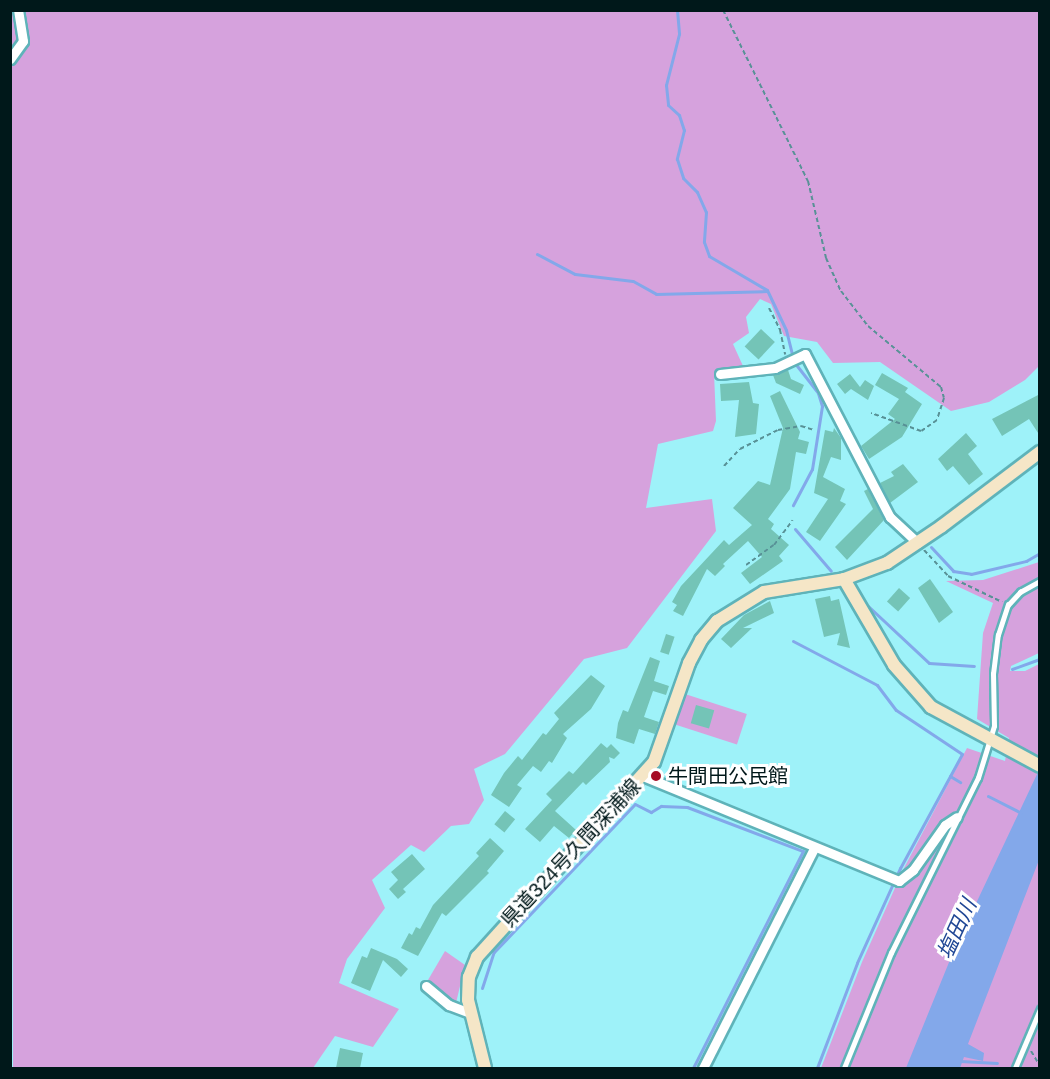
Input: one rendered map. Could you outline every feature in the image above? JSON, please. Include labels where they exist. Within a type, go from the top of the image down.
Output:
[{"type":"main road","name":"県道324号久間深浦線","points":[[485,1068],[470,1013],[469,977],[477,957],[643,776],[664,741],[689,663],[701,640],[717,621],[764,592],[844,579],[887,563],[918,543],[1040,452]]},
{"type":"main road","points":[[844,579],[894,665],[931,706],[990,742],[1040,766]]},
{"type":"street","points":[[10,59],[23,41],[18,10]]},
{"type":"street","points":[[720,374],[775,368],[806,354],[890,517],[918,543]]},
{"type":"street","points":[[643,776],[899,881],[913,870],[945,825],[957,817]]},
{"type":"street","points":[[704,1068],[814,848]]},
{"type":"street","points":[[426,986],[449,1005],[470,1013]]},
{"type":"lane","points":[[844,1068],[891,953],[978,778],[990,742],[994,664],[1008,605],[1020,592],[1040,581]]},
{"type":"lane","points":[[1015,1068],[1040,1009]]},
{"type":"path","points":[[723,10],[807,181],[826,258],[842,291],[868,326],[941,387],[944,398],[937,420],[921,431],[871,413]]},
{"type":"path","points":[[769,308],[780,330],[787,362]]},
{"type":"path","points":[[724,466],[740,449],[778,430],[801,426],[814,430]]},
{"type":"path","points":[[746,565],[774,545],[793,520]]},
{"type":"path","points":[[918,543],[948,576],[1008,605]]},
{"type":"path","points":[[1029,1035],[1032,1054],[1040,1066]]},
{"type":"shaded area","points":[[11,11],[1039,11],[1039,366],[1025,380],[989,402],[951,411],[880,362],[833,363],[817,342],[784,336],[771,304],[760,299],[746,317],[749,333],[733,344],[743,366],[714,373],[716,421],[713,431],[658,444],[646,508],[712,499],[716,531],[627,648],[584,659],[505,754],[474,769],[484,800],[469,824],[451,826],[424,852],[411,845],[372,880],[385,908],[347,959],[339,983],[399,1009],[373,1047],[335,1036],[313,1068],[13,1068]]},
{"type":"shaded area","points":[[1039,562],[1039,653],[1011,666],[1010,671],[1025,671],[1039,664],[1039,798],[920,1068],[821,1068],[862,962],[903,870],[967,748],[1005,761],[1009,738],[977,719],[983,633],[993,603],[946,581],[983,580]]},
{"type":"shaded area","points":[[685,694],[747,714],[737,745],[675,724]]},
{"type":"shaded area","points":[[1039,831],[1039,1068],[938,1068]]},
{"type":"shaded area","points":[[445,951],[465,965],[456,1003],[428,980]]},
{"type":"water","points":[[1039,770],[1039,860],[968,1044],[984,1053],[983,1061],[964,1057],[960,1068],[906,1068],[954,950]]},
{"type":"building","points":[[761,329],[775,342],[759,360],[745,347]]},
{"type":"building","points":[[788,370],[791,379],[804,385],[800,394],[776,383],[773,375]]},
{"type":"building","points":[[882,373],[908,388],[905,392],[922,404],[902,437],[869,459],[861,446],[895,419],[888,414],[899,399],[875,385]]},
{"type":"building","points":[[850,374],[860,387],[865,380],[874,386],[868,400],[851,389],[845,394],[837,384]]},
{"type":"building","points":[[749,382],[753,403],[759,404],[756,434],[735,437],[739,400],[721,401],[720,384]]},
{"type":"building","points":[[780,391],[800,432],[798,439],[809,442],[806,454],[796,452],[790,489],[768,519],[774,524],[771,529],[789,545],[779,556],[783,561],[750,584],[741,573],[762,557],[748,541],[723,564],[725,566],[715,576],[707,569],[683,616],[673,611],[677,605],[672,602],[681,586],[724,540],[729,545],[752,525],[733,508],[758,481],[770,485],[783,428],[770,396]]},
{"type":"building","points":[[1040,394],[1040,436],[1029,419],[1002,436],[992,419]]},
{"type":"building","points":[[834,428],[841,438],[841,460],[831,457],[823,477],[845,489],[840,501],[846,504],[820,541],[806,532],[828,499],[814,493],[825,430],[833,432]]},
{"type":"building","points":[[966,433],[977,446],[968,454],[983,474],[969,485],[953,466],[947,471],[938,459]]},
{"type":"building","points":[[903,464],[918,482],[890,503],[880,483],[894,476],[891,472]]},
{"type":"building","points":[[868,489],[884,520],[847,560],[835,547],[873,509],[864,491]]},
{"type":"building","points":[[930,579],[953,612],[939,623],[918,588]]},
{"type":"building","points":[[899,588],[910,598],[898,611],[887,601]]},
{"type":"building","points":[[830,596],[831,601],[839,599],[850,648],[837,645],[840,633],[824,637],[815,599]]},
{"type":"building","points":[[770,601],[774,613],[743,628],[752,628],[731,648],[721,639],[744,615]]},
{"type":"building","points":[[666,634],[675,637],[669,655],[660,652]]},
{"type":"building","points":[[650,657],[660,661],[654,681],[669,686],[666,695],[653,691],[644,717],[659,722],[655,734],[639,729],[634,744],[616,738],[618,723],[623,710],[628,712]]},
{"type":"building","points":[[591,675],[605,686],[591,709],[563,734],[567,738],[552,763],[549,761],[541,772],[533,766],[517,785],[522,788],[509,807],[491,795],[504,773],[518,756],[522,760],[543,733],[546,735],[559,719],[554,713]]},
{"type":"building","points":[[696,705],[714,710],[709,729],[691,723]]},
{"type":"building","points":[[601,743],[607,748],[611,744],[620,753],[614,759],[609,757],[610,762],[586,785],[583,782],[555,811],[576,830],[569,838],[554,826],[540,842],[525,829],[552,800],[546,794],[569,771],[573,774]]},
{"type":"building","points":[[505,811],[515,819],[504,832],[494,824]]},
{"type":"building","points":[[490,838],[504,851],[487,871],[489,873],[446,916],[442,913],[418,956],[401,948],[409,933],[412,935],[416,927],[420,929],[433,905],[479,856],[476,853]]},
{"type":"building","points":[[412,854],[425,869],[403,889],[406,892],[398,899],[389,889],[398,880],[391,872]]},
{"type":"building","points":[[371,948],[397,959],[408,969],[401,977],[383,960],[370,991],[351,983],[362,956],[367,958]]},
{"type":"building","points":[[340,1048],[363,1053],[360,1068],[336,1068]]},
{"type":"waterway","points":[[677,10],[679,34],[666,85],[668,105],[679,115],[684,130],[677,159],[683,178],[697,192],[706,212],[704,242],[709,256],[767,290],[786,330],[794,362],[818,393],[822,406],[812,469],[793,505]]},
{"type":"waterway","points":[[537,254],[575,274],[633,281],[656,294],[767,291]]},
{"type":"waterway","points":[[795,529],[831,571]]},
{"type":"waterway","points":[[931,547],[953,571],[971,574],[1026,561],[1040,553]]},
{"type":"waterway","points":[[868,606],[929,663],[974,666]]},
{"type":"waterway","points":[[793,641],[877,685],[896,710],[962,754],[900,868],[857,963],[817,1068]]},
{"type":"waterway","points":[[1012,669],[1040,659]]},
{"type":"waterway","points":[[950,776],[960,782]]},
{"type":"waterway","points":[[988,796],[1021,813]]},
{"type":"waterway","points":[[482,988],[494,952],[635,804],[651,812],[661,806],[687,807],[803,851],[693,1068]]},
{"type":"waterway","points":[[960,1061],[997,1063]]},
{"type":"place","name":"牛間田公民館","points":[[656,776]]},
{"type":"water label","name":"塩田川","points":[[957,929]]}]
